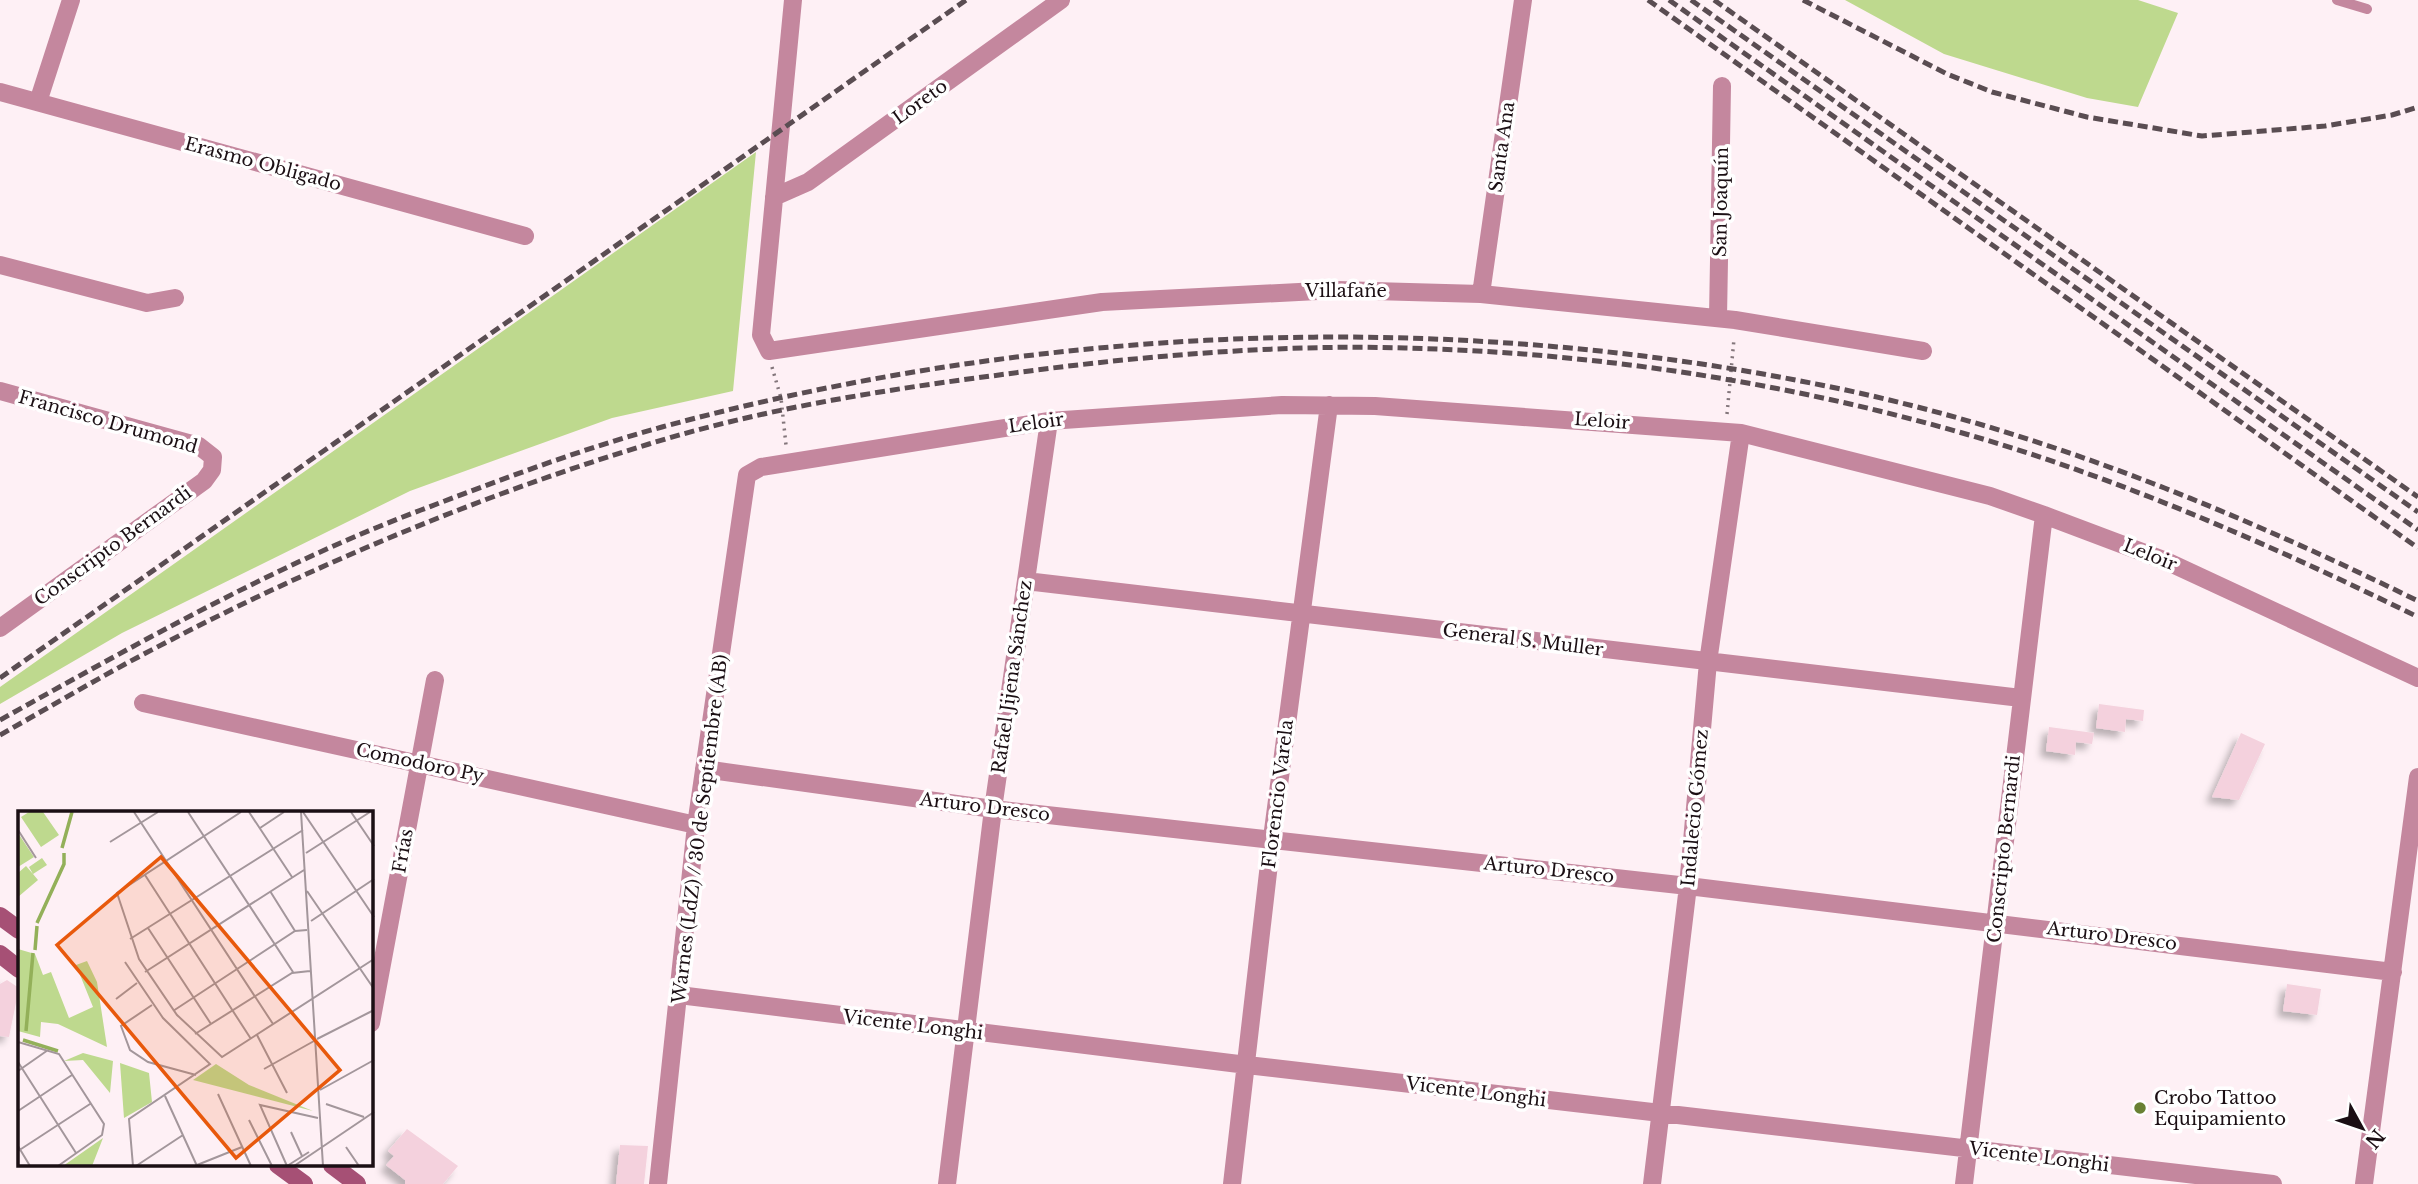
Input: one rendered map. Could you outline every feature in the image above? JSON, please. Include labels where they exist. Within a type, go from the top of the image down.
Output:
[{"type":"main road","points":[[0,916],[18,929]]},
{"type":"main road","points":[[0,954],[18,968]]},
{"type":"main road","points":[[279,1166],[304,1184]]},
{"type":"street","points":[[38,102],[71,0]]},
{"type":"street","points":[[769,351],[761,335],[793,0]]},
{"type":"street","name":"Loreto","points":[[774,197],[808,183],[1061,0]]},
{"type":"street","name":"Santa Ana","points":[[1481,294],[1523,0]]},
{"type":"street","name":"San Joaquín","points":[[1723,86],[1726,319]]},
{"type":"street","name":"Erasmo Obligado","points":[[0,92],[525,236]]},
{"type":"street","points":[[0,265],[146,303],[175,298]]},
{"type":"street","name":"Villafañe","points":[[769,351],[1102,302],[1337,290],[1481,294],[1726,319],[1923,351]]},
{"type":"street","name":"Francisco Drumond","points":[[0,391],[200,446],[214,457]]},
{"type":"street","name":"Florencio Varela","points":[[1232,1184],[1272,838],[1329,405]]},
{"type":"street","name":"Leloir","points":[[747,475],[761,467],[788,462],[1049,421],[1228,407],[1389,407],[1741,433],[1990,496],[2044,515],[2166,561],[2418,678]]},
{"type":"street","name":"Rafael Jijena Sánchez","points":[[947,1184],[993,809],[1049,421]]},
{"type":"street","name":"Indalecio Gómez","points":[[1652,1184],[1688,886],[1708,662],[1741,433]]},
{"type":"street","name":"Conscripto Bernardi","points":[[0,628],[204,481],[212,470],[214,457]]},
{"type":"street","name":"Warnes (LdZ) / 30 de Septiembre (AB)","points":[[658,1184],[696,825],[747,475]]},
{"type":"street","name":"Conscripto Bernardi","points":[[1964,1184],[2044,515]]},
{"type":"street","name":"General S. Muller","points":[[1026,581],[2021,698]]},
{"type":"street","name":"Frías","points":[[373,1012],[435,680]]},
{"type":"street","name":"Comodoro Py","points":[[143,703],[696,825]]},
{"type":"street","name":"Arturo Dresco","points":[[704,769],[993,809],[1688,886],[2393,972]]},
{"type":"street","points":[[2364,1184],[2418,778]]},
{"type":"street","name":"Vicente Longhi","points":[[679,995],[1660,1114],[2273,1184]]},
{"type":"lane","points":[[2337,0],[2367,9]]},
{"type":"path","points":[[1726,319],[1733,370],[1726,412],[1741,433]]},
{"type":"path","points":[[769,351],[781,398],[788,462]]},
{"type":"green space","points":[[1845,0],[2138,0],[2178,13],[2138,107],[2087,98],[1944,54]]},
{"type":"green space","points":[[756,152],[733,391],[612,418],[410,491],[122,633],[0,704],[0,687]]},
{"type":"building","points":[[2099,704],[2144,710],[2143,721],[2126,719],[2125,732],[2096,728]]},
{"type":"building","points":[[2049,727],[2094,733],[2092,744],[2076,742],[2075,755],[2046,751]]},
{"type":"building","points":[[2241,733],[2265,744],[2239,800],[2212,797]]},
{"type":"building","points":[[7,980],[18,987],[9,1037],[0,1036],[0,984]]},
{"type":"building","points":[[2287,984],[2321,989],[2317,1015],[2283,1011]]},
{"type":"building","points":[[407,1129],[458,1166],[443,1184],[405,1184],[405,1180],[386,1165],[394,1156],[388,1151]]},
{"type":"building","points":[[620,1145],[648,1146],[644,1184],[616,1184]]},
{"type":"railway","points":[[0,678],[966,0]]},
{"type":"railway","points":[[1648,0],[2418,548]]},
{"type":"railway","points":[[1669,0],[2418,530]]},
{"type":"railway","points":[[1691,0],[2418,512]]},
{"type":"railway","points":[[1714,0],[2418,497]]},
{"type":"railway","points":[[1803,0],[1947,74],[1992,92],[2087,117],[2202,136],[2325,126],[2392,115],[2418,107]]},
{"type":"railway","points":[[0,720],[207,607],[313,555],[481,487],[632,436],[804,393],[948,367],[1093,349],[1239,339],[1386,338],[1532,345],[1677,361],[1821,385],[1899,402],[1975,423],[2127,474],[2274,534],[2418,601]]},
{"type":"railway","points":[[0,735],[167,642],[284,584],[464,508],[649,444],[779,411],[911,387],[1099,363],[1253,350],[1355,347],[1484,351],[1643,367],[1800,393],[1955,431],[2081,471],[2275,550],[2418,617]]},
{"type":"place","name":"Crobo Tattoo Equipamiento","points":[[2140,1108]]}]
